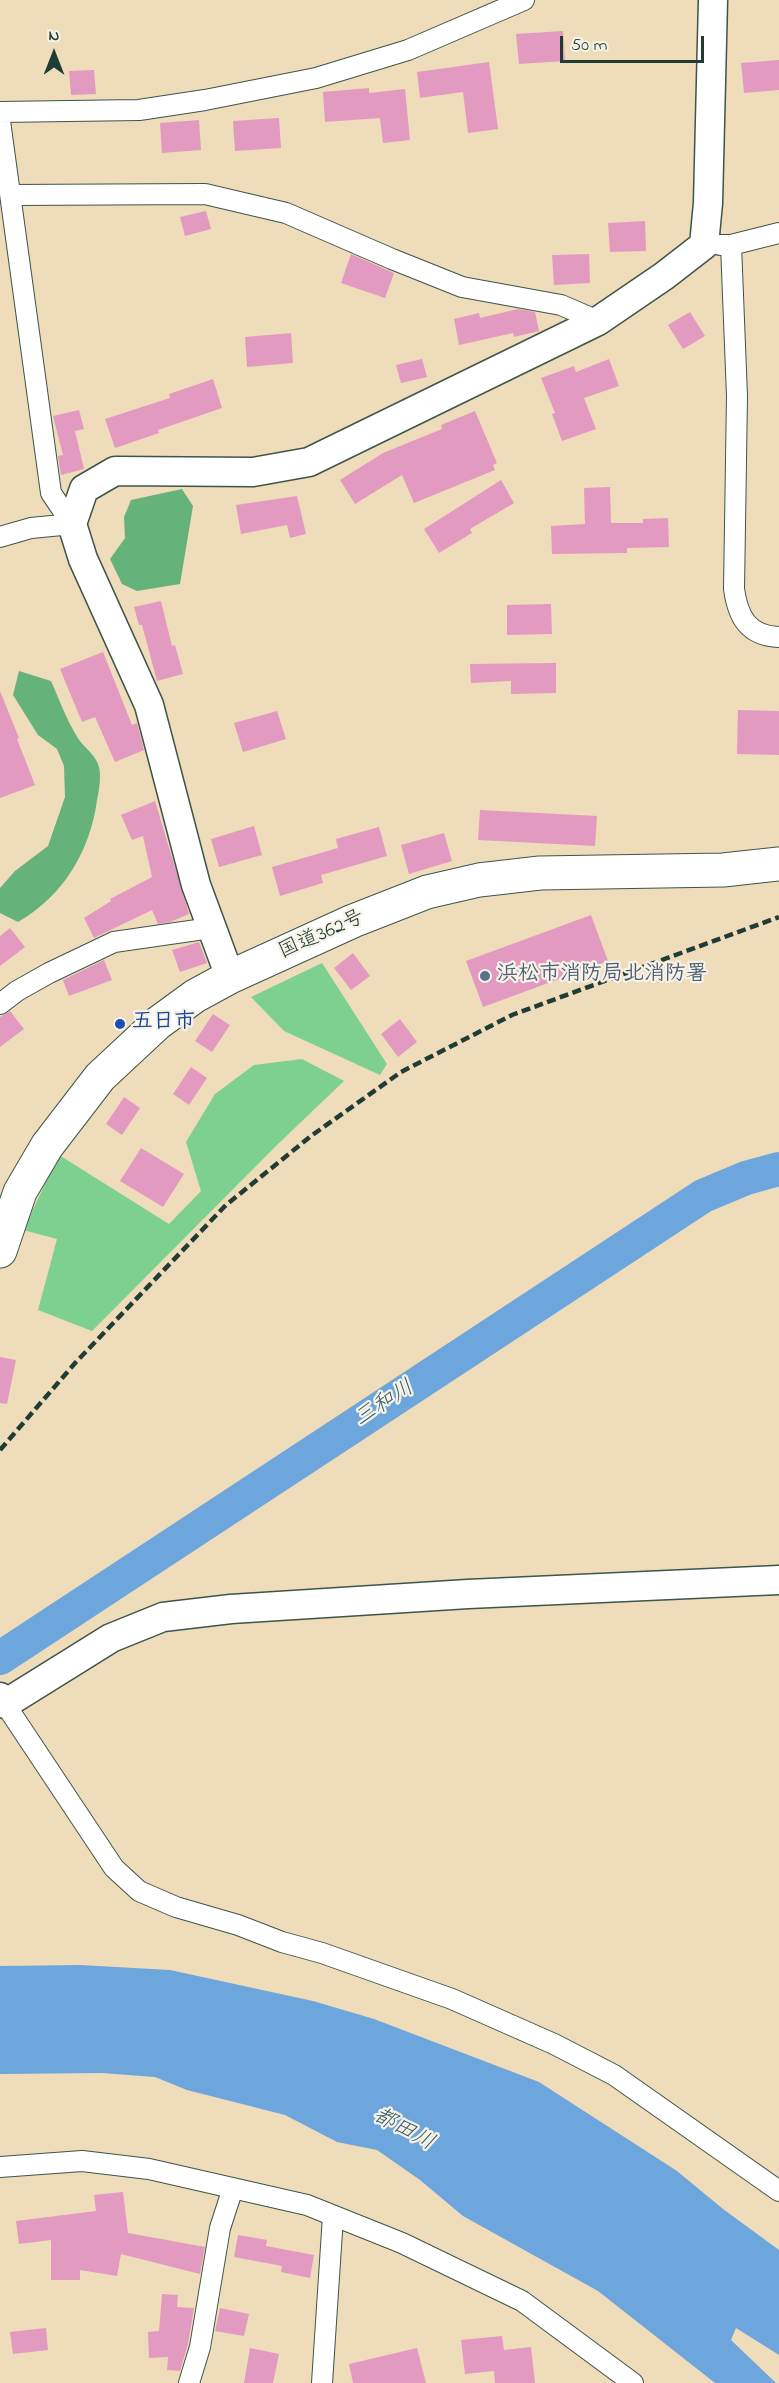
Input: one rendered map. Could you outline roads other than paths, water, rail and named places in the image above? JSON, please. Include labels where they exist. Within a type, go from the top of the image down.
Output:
[{"type":"highway","name":"国道362号","points":[[0,1251],[20,1192],[47,1146],[100,1077],[158,1023],[195,996],[230,977],[353,921],[427,892],[479,880],[540,873],[723,870],[779,864]]},
{"type":"street","points":[[0,112],[139,110],[205,100],[316,78],[408,50],[524,0]]},
{"type":"street","points":[[713,0],[708,203],[718,245],[737,396],[734,589],[737,609],[745,621],[756,632],[779,637]]},
{"type":"street","points":[[0,122],[51,493],[72,524],[83,559],[149,705],[196,885],[230,977]]},
{"type":"street","points":[[11,195],[205,194],[286,213],[462,287],[561,305],[598,321]]},
{"type":"street","points":[[72,524],[84,489],[115,471],[253,472],[309,462],[598,321],[664,276],[718,245],[779,233]]},
{"type":"street","points":[[0,537],[31,528],[72,524]]},
{"type":"street","points":[[0,1004],[49,972],[114,942],[211,928]]},
{"type":"street","points":[[779,1580],[468,1594],[231,1609],[163,1617],[111,1638],[2,1703],[114,1869],[139,1891],[176,1907],[238,1925],[452,1999],[555,2044],[614,2075],[779,2191]]},
{"type":"street","points":[[0,2167],[81,2161],[149,2169],[307,2205],[402,2243],[522,2301],[633,2383]]},
{"type":"street","points":[[189,2383],[200,2347],[219,2228],[233,2188]]},
{"type":"street","points":[[322,2383],[333,2216]]},
{"type":"water","name":"都田川","points":[[80,1965],[170,1970],[313,2001],[374,2019],[539,2082],[677,2171],[723,2209],[779,2250],[779,2355],[736,2328],[731,2340],[776,2383],[715,2383],[598,2291],[463,2216],[420,2180],[377,2150],[337,2142],[285,2115],[187,2090],[155,2077],[102,2073],[0,2074],[0,1966]]},
{"type":"waterway","name":"三和川","points":[[0,1658],[703,1196],[746,1178],[779,1169]]},
{"type":"railway","points":[[0,1450],[76,1362],[226,1205],[311,1136],[401,1072],[512,1015],[779,917]]},
{"type":"place","name":"浜松市消防局北消防署","points":[[485,976]]},
{"type":"place","name":"五日市","points":[[120,1024]]}]
